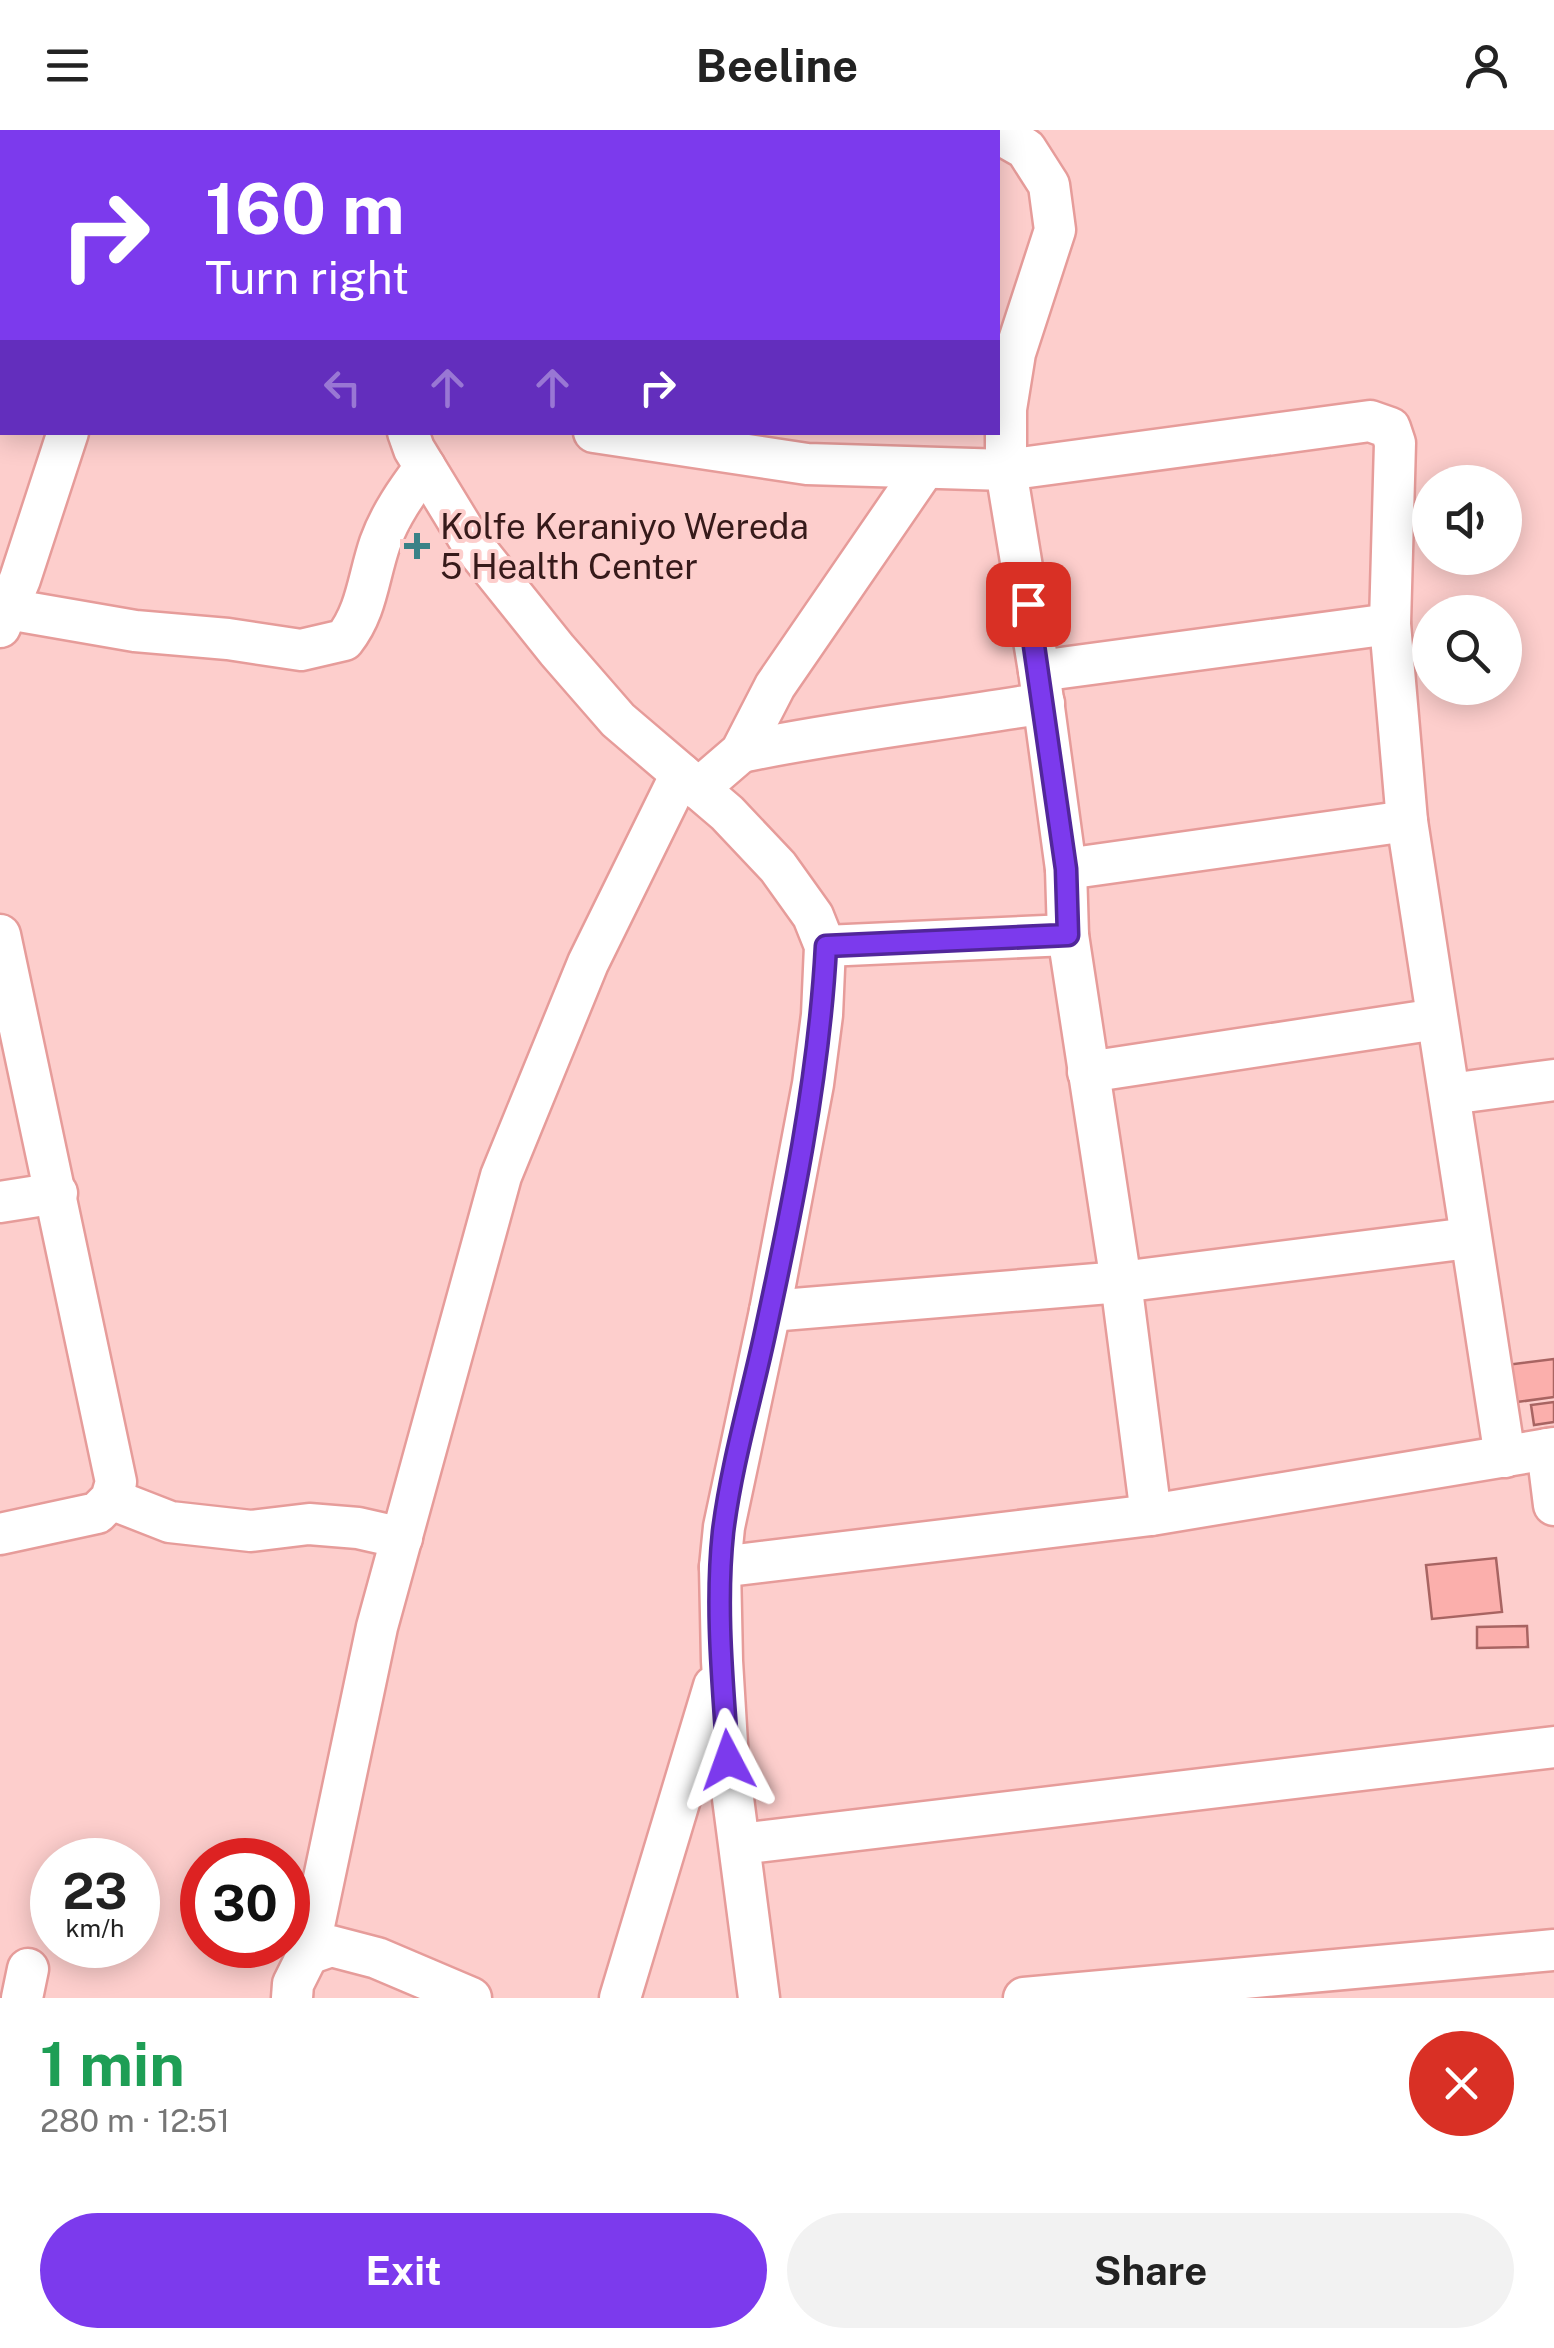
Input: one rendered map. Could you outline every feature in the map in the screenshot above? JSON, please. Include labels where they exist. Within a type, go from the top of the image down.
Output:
[{"type":"street","points":[[1000,135],[1026,149],[1049,185],[1055,230],[1015,353],[1006,409],[1006,470],[1042,687],[1066,869],[1068,935],[1122,1282],[1151,1515]]},
{"type":"street","points":[[614,435],[807,464],[1006,470],[1370,421],[1390,428],[1396,443],[1390,624],[1407,822],[1505,1457]]},
{"type":"street","points":[[67,435],[4,618],[228,638],[301,650],[344,640],[358,623],[380,543],[401,499],[416,450]]},
{"type":"street","points":[[416,450],[472,544],[557,650],[618,720],[726,813],[778,868],[813,916],[826,946],[813,1084],[724,1528],[720,1567],[728,1760],[759,1998]]},
{"type":"street","points":[[741,752],[775,686],[924,469]]},
{"type":"street","points":[[310,1945],[377,1628],[502,1176],[588,963],[689,782],[741,752],[805,738],[926,723],[1042,687],[1390,624]]},
{"type":"street","points":[[1066,869],[1407,822]]},
{"type":"street","points":[[0,935],[116,1482],[111,1499],[97,1513],[0,1534]]},
{"type":"street","points":[[826,946],[1068,935]]},
{"type":"street","points":[[1088,1072],[1437,1019]]},
{"type":"street","points":[[1450,1094],[1554,1080]]},
{"type":"street","points":[[0,1202],[57,1193]]},
{"type":"street","points":[[770,1311],[1122,1282],[1469,1238]]},
{"type":"street","points":[[720,1567],[1151,1515],[1551,1448],[1554,1505]]},
{"type":"street","points":[[111,1499],[170,1522],[251,1531],[310,1524],[358,1528],[402,1538]]},
{"type":"street","points":[[620,1998],[722,1662]]},
{"type":"street","points":[[740,1844],[1554,1747]]},
{"type":"street","points":[[310,1953],[330,1946],[377,1958],[471,1998]]},
{"type":"street","points":[[1024,1998],[1554,1950]]},
{"type":"street","points":[[292,1998],[293,1984],[301,1968]]},
{"type":"building","points":[[1554,1359],[1554,1397],[1503,1404],[1498,1366]]},
{"type":"building","points":[[1554,1402],[1554,1422],[1534,1425],[1531,1405]]},
{"type":"building","points":[[1496,1558],[1502,1612],[1432,1619],[1426,1565]]},
{"type":"building","points":[[1527,1626],[1528,1647],[1477,1648],[1477,1627]]},
{"type":"place","name":"Kolfe Keraniyo Wereda 5 Health Center","points":[[417,546]]},
{"type":"route","points":[[728,1760],[720,1567],[724,1528],[813,1084],[826,946],[1068,935],[1066,869],[1028,604]]}]
